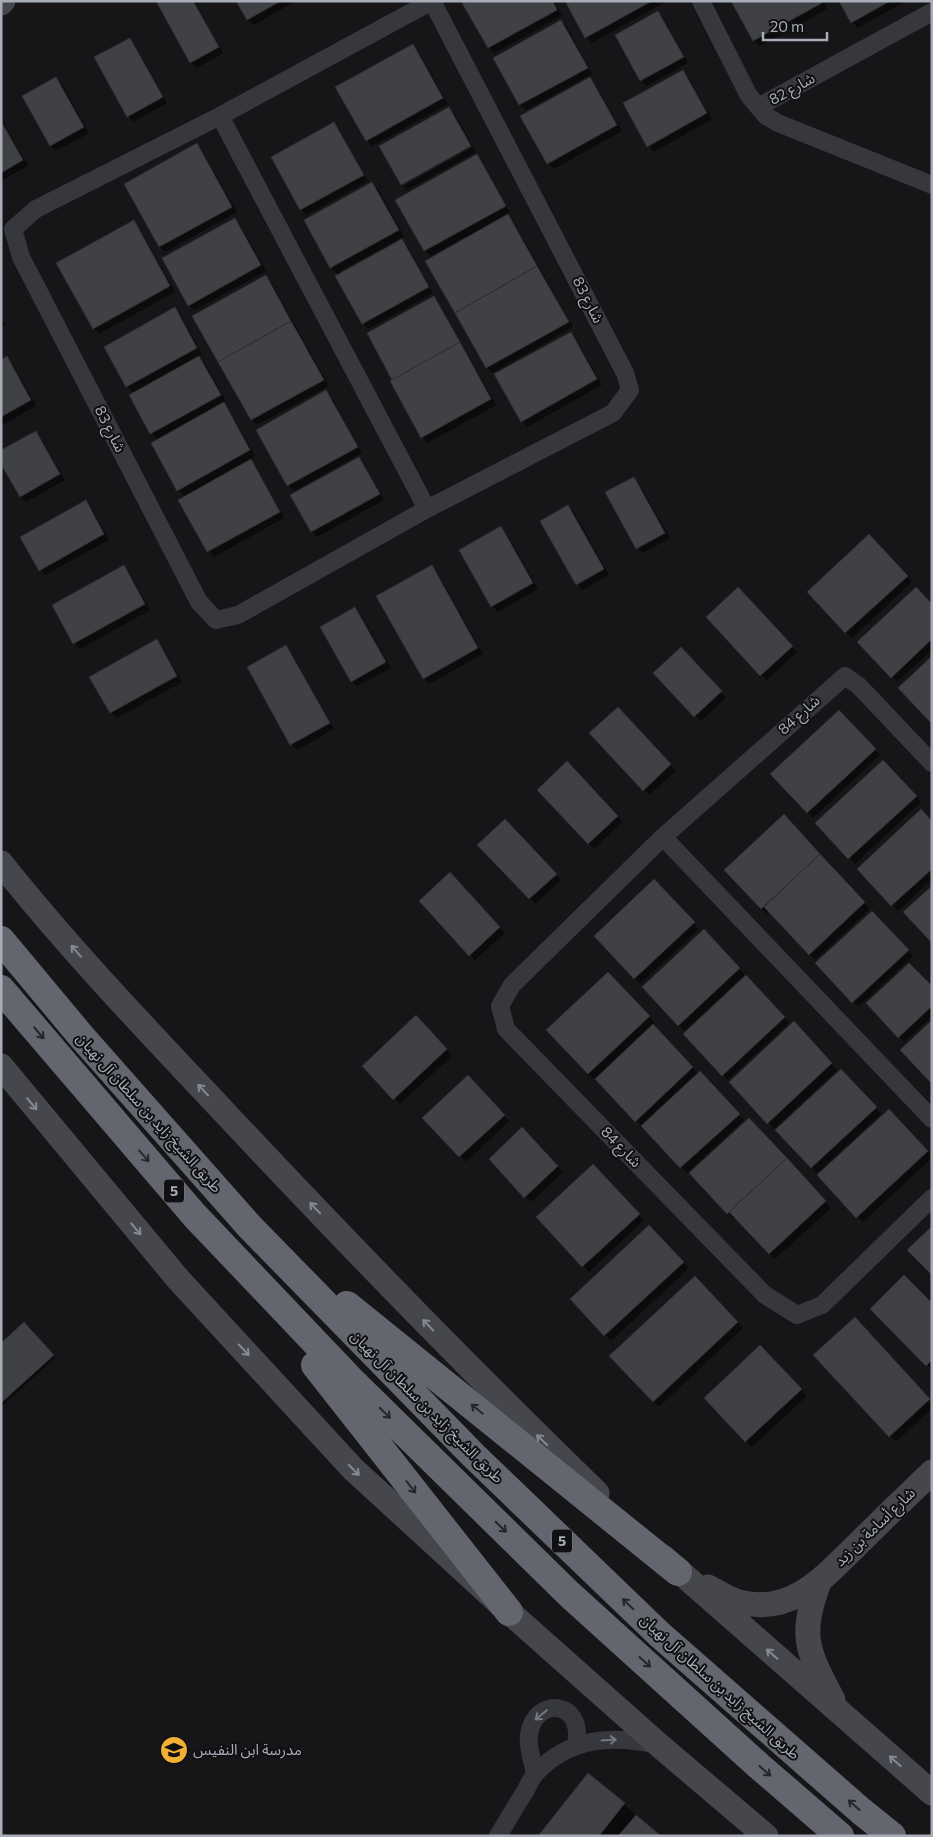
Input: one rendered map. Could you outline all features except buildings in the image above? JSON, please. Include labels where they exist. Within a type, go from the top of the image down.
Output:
[{"type":"highway","name":"طريق الشيخ زايد بن سلطان آل نهيان","points":[[1,940],[81,1036],[250,1227],[474,1456],[645,1620],[861,1811],[892,1836]]},
{"type":"highway","name":"طريق الشيخ زايد بن سلطان آل نهيان","points":[[1,989],[195,1216],[350,1379],[569,1594],[759,1766],[840,1836]]},
{"type":"highway","points":[[195,1216],[327,1380],[509,1612]]},
{"type":"highway","points":[[250,1227],[678,1572]]},
{"type":"main road","points":[[1,863],[108,988],[291,1184],[492,1392],[678,1572],[932,1793]]},
{"type":"main road","points":[[1,1066],[178,1279],[352,1469],[660,1746],[766,1836]]},
{"type":"main road","name":"شارع أسامة بن زيد","points":[[678,1572],[737,1601],[751,1604],[780,1602],[794,1598],[819,1582],[932,1472]]},
{"type":"main road","name":"شارع أسامة بن زيد","points":[[819,1582],[808,1619],[808,1645],[819,1674],[840,1713]]},
{"type":"street","name":"شارع 83","points":[[432,1],[625,373],[630,390],[613,413],[427,509],[238,615],[216,620],[199,602],[194,593],[21,257],[14,229],[36,209],[220,116],[432,1]]},
{"type":"street","name":"شارع 82","points":[[701,1],[749,96],[758,108],[932,12]]},
{"type":"street","points":[[758,108],[766,116],[778,123],[932,185]]},
{"type":"street","points":[[220,116],[427,509]]},
{"type":"street","name":"شارع 84","points":[[932,763],[859,686],[845,676],[663,837],[512,985],[500,1006],[506,1029],[765,1295],[798,1315],[822,1305],[932,1198]]},
{"type":"street","points":[[663,837],[932,1119]]},
{"type":"street","points":[[536,1774],[529,1735],[533,1722],[543,1711],[553,1708],[564,1709],[571,1716],[576,1725],[578,1735],[576,1745]]},
{"type":"street","points":[[498,1836],[536,1774],[576,1745],[616,1739],[632,1740],[660,1746]]},
{"type":"place","name":"مدرسة ابن النفيس","points":[[174,1750]]}]
